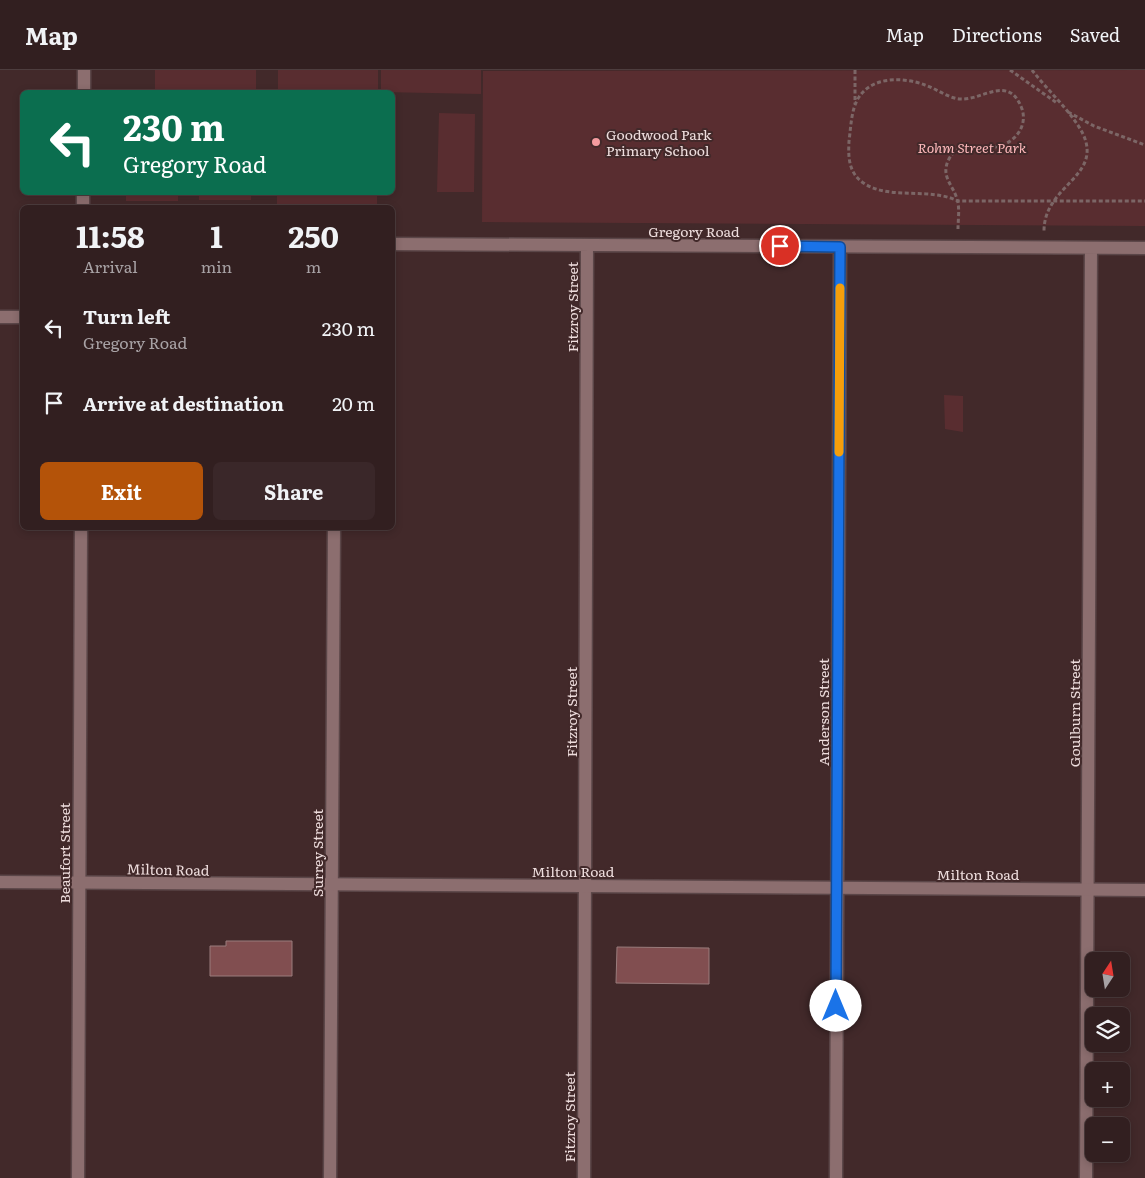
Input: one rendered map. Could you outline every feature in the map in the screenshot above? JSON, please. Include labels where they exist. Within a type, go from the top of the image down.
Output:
[{"type":"street","points":[[84,70],[84,90]]},
{"type":"street","name":"Gregory Road","points":[[395,244],[1145,248]]},
{"type":"street","name":"Fitzroy Street","points":[[584,1178],[587,245]]},
{"type":"street","name":"Anderson Street","points":[[836,1178],[840,247]]},
{"type":"street","name":"Goulburn Street","points":[[1086,1178],[1091,248]]},
{"type":"street","points":[[0,316],[20,317]]},
{"type":"street","name":"Beaufort Street","points":[[78,1178],[80,530]]},
{"type":"street","name":"Surrey Street","points":[[330,1178],[334,530]]},
{"type":"street","name":"Milton Road","points":[[0,882],[1145,890]]},
{"type":"path","points":[[855,70],[855,105],[850,128],[849,163],[859,180],[875,188],[947,195],[958,201],[1145,201]]},
{"type":"path","points":[[1010,70],[1061,106],[1094,126],[1145,145]]},
{"type":"path","points":[[1032,70],[1084,136],[1087,158],[1081,171],[1052,201],[1044,218],[1044,232]]},
{"type":"path","points":[[855,105],[865,90],[885,81],[922,84],[959,99],[976,97],[991,90],[1000,90],[1012,94],[1021,108],[1023,117],[1018,135],[999,146],[963,148],[955,151],[947,162],[945,175],[958,201],[958,230]]},
{"type":"green space","points":[[155,70],[256,70],[256,90],[155,90]]},
{"type":"green space","points":[[278,70],[378,70],[378,90],[278,90]]},
{"type":"green space","points":[[381,70],[481,70],[481,94],[395,92],[395,90],[381,90]]},
{"type":"green space","name":"Rohm Street Park","points":[[1145,70],[1145,226],[482,222],[483,71]]},
{"type":"green space","points":[[439,113],[475,114],[474,192],[437,192]]},
{"type":"green space","points":[[126,195],[178,195],[178,201],[126,201]]},
{"type":"green space","points":[[199,195],[251,195],[251,200],[199,200]]},
{"type":"green space","points":[[277,195],[377,195],[377,205],[277,204]]},
{"type":"green space","points":[[944,395],[963,396],[963,432],[945,429]]},
{"type":"building","points":[[226,941],[292,941],[292,976],[210,976],[210,946],[226,946]]},
{"type":"building","points":[[617,947],[709,948],[709,984],[616,983]]},
{"type":"slow traffic","points":[[839,452],[840,288]]},
{"type":"place","name":"Goodwood Park Primary School","points":[[596,142]]},
{"type":"route","points":[[780,246],[840,247],[836,1006]]}]
